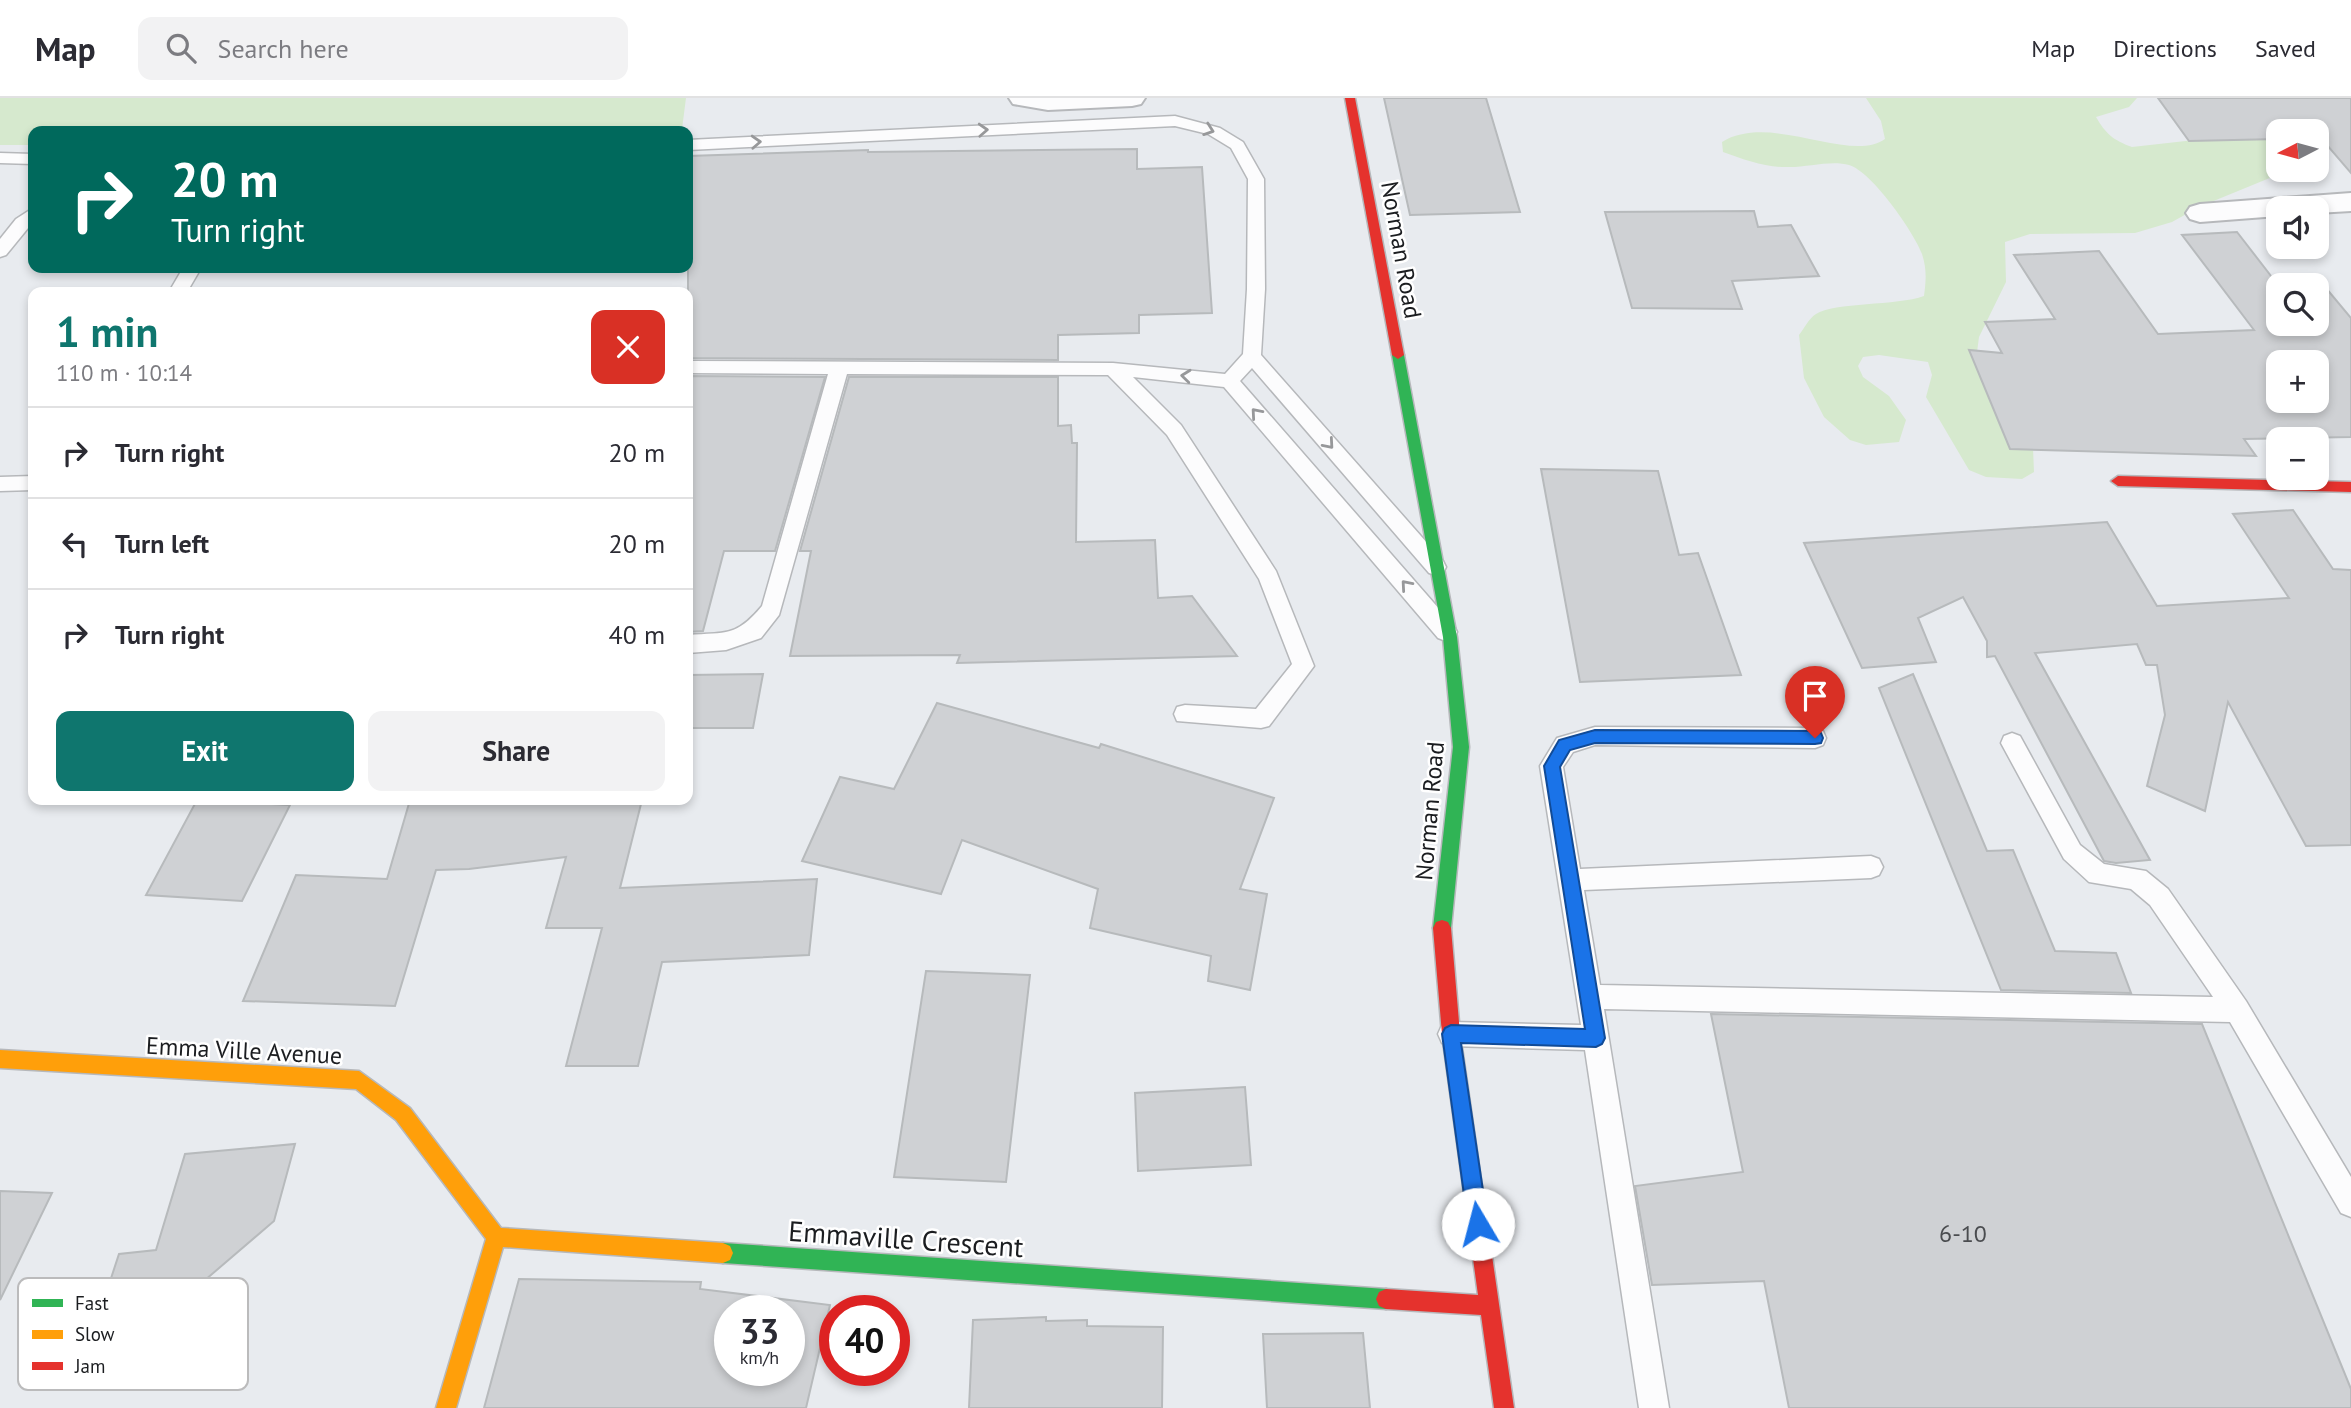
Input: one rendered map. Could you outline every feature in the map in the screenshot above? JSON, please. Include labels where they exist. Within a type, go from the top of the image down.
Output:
[{"type":"street","points":[[1022,98],[1048,102],[1132,98]]},
{"type":"street","name":"Norman Road","points":[[1350,98],[1450,637],[1461,747],[1442,923],[1451,1034],[1504,1408]]},
{"type":"street","points":[[2200,213],[2351,202]]},
{"type":"street","points":[[2118,481],[2351,487]]},
{"type":"street","name":"Emma Ville Avenue","points":[[0,1059],[359,1080],[403,1114],[496,1237]]},
{"type":"street","points":[[446,1408],[496,1237]]},
{"type":"street","name":"Emmaville Crescent","points":[[496,1237],[1490,1306]]},
{"type":"lane","points":[[693,145],[1175,121],[1214,131],[1237,145],[1256,179],[1256,289],[1252,356],[1229,381]]},
{"type":"lane","points":[[0,158],[28,159]]},
{"type":"lane","points":[[0,251],[28,218]]},
{"type":"lane","points":[[1252,356],[1436,568]]},
{"type":"lane","points":[[693,367],[1113,369],[1229,381],[1450,637]]},
{"type":"lane","points":[[693,643],[726,641],[753,632],[772,609],[839,368]]},
{"type":"lane","points":[[1113,369],[1174,430],[1262,566],[1303,666],[1261,719],[1185,714]]},
{"type":"lane","points":[[0,484],[28,483]]},
{"type":"lane","points":[[1654,1408],[1552,766],[1565,745],[1595,736],[1815,738]]},
{"type":"lane","points":[[2012,743],[2072,852],[2098,874],[2137,879],[2159,897],[2237,1010],[2351,1203]]},
{"type":"lane","points":[[1570,880],[1871,867]]},
{"type":"lane","points":[[1589,997],[2237,1010]]},
{"type":"lane","points":[[1451,1034],[1596,1038]]},
{"type":"green space","points":[[0,98],[686,98],[682,126],[28,126],[28,145],[0,145]]},
{"type":"green space","points":[[1866,98],[2137,98],[2129,107],[2096,117],[2107,132],[2120,142],[2132,147],[2266,132],[2266,179],[2199,207],[2172,222],[2135,233],[2030,234],[2005,242],[2006,282],[1979,337],[1976,360],[2033,448],[2034,472],[2022,479],[1986,477],[1969,470],[1926,397],[1932,375],[1928,362],[1879,355],[1863,357],[1858,366],[1863,377],[1889,396],[1906,420],[1899,442],[1866,445],[1850,440],[1824,417],[1804,378],[1799,335],[1816,314],[1837,308],[1924,296],[1926,275],[1922,254],[1880,190],[1869,178],[1849,165],[1835,163],[1781,167],[1748,161],[1723,152],[1722,142],[1742,134],[1763,132],[1852,146],[1870,145],[1885,139],[1881,121]]},
{"type":"building","points":[[1384,98],[1486,98],[1520,212],[1410,215]]},
{"type":"building","points":[[2158,98],[2351,98],[2351,173],[2329,147],[2329,119],[2266,119],[2266,139],[2189,141]]},
{"type":"building","points":[[1137,149],[1137,169],[1202,167],[1212,313],[1139,315],[1139,333],[1058,335],[1058,360],[693,358],[693,287],[688,287],[688,273],[693,273],[693,156]]},
{"type":"building","points":[[1754,211],[1758,227],[1791,225],[1819,276],[1732,281],[1742,309],[1632,308],[1605,212]]},
{"type":"building","points":[[2237,232],[2269,273],[2266,273],[2266,336],[2329,336],[2329,292],[2351,318],[2351,437],[2329,437],[2329,427],[2266,427],[2266,439],[2244,439],[2256,456],[2010,449],[1969,350],[2002,353],[1985,322],[2055,319],[2014,255],[2099,251],[2158,334],[2254,330],[2182,235]]},
{"type":"building","points":[[693,376],[825,377],[775,551],[724,551],[703,631],[693,632]]},
{"type":"building","points":[[849,377],[1058,377],[1058,426],[1071,425],[1072,443],[1077,443],[1076,542],[1155,540],[1158,598],[1192,596],[1237,656],[957,663],[960,655],[790,656],[811,551],[800,551]]},
{"type":"building","points":[[1541,469],[1658,471],[1679,555],[1698,553],[1741,675],[1580,682]]},
{"type":"building","points":[[2293,510],[2333,569],[2351,570],[2351,845],[2306,846],[2228,702],[2205,811],[2147,786],[2165,715],[2157,665],[2146,665],[2137,644],[2035,653],[2150,860],[2116,863],[2104,861],[1995,656],[1987,657],[1987,641],[1963,597],[1918,618],[1936,662],[1862,668],[1804,543],[2107,522],[2157,606],[2289,598],[2233,514]]},
{"type":"building","points":[[763,674],[753,728],[693,728],[693,675]]},
{"type":"building","points":[[1913,674],[1987,851],[2013,850],[2055,951],[2116,953],[2131,993],[2001,990],[1879,688]]},
{"type":"building","points":[[937,703],[1099,748],[1101,744],[1274,798],[1240,889],[1267,894],[1250,990],[1208,981],[1211,956],[1090,928],[1098,889],[962,840],[941,894],[802,861],[840,777],[894,789]]},
{"type":"building","points":[[194,805],[290,805],[242,901],[146,895]]},
{"type":"building","points":[[409,805],[641,805],[620,888],[817,879],[809,955],[662,962],[638,1066],[566,1066],[602,928],[546,928],[566,857],[469,869],[436,870],[395,1006],[243,1001],[296,875],[387,879]]},
{"type":"building","points":[[926,971],[1030,975],[1006,1182],[894,1177]]},
{"type":"building","points":[[1711,1014],[2202,1024],[2351,1389],[2351,1408],[1789,1408],[1764,1281],[1652,1285],[1635,1186],[1743,1172]]},
{"type":"building","points":[[1245,1087],[1251,1165],[1138,1171],[1135,1093]]},
{"type":"building","points":[[295,1144],[274,1221],[207,1278],[111,1278],[119,1254],[156,1250],[185,1154]]},
{"type":"building","points":[[0,1191],[52,1193],[0,1300]]},
{"type":"building","points":[[519,1279],[701,1282],[700,1289],[749,1295],[714,1295],[714,1386],[805,1386],[805,1302],[819,1304],[819,1352],[806,1408],[484,1408]]},
{"type":"building","points":[[1046,1317],[1046,1321],[1087,1320],[1087,1326],[1163,1327],[1162,1408],[969,1408],[973,1320]]},
{"type":"building","points":[[1363,1333],[1370,1408],[1267,1408],[1263,1334]]},
{"type":"traffic: fast","points":[[1398,355],[1450,637],[1461,747],[1442,928]]},
{"type":"traffic: fast","points":[[723,1253],[1386,1299]]},
{"type":"traffic: slow","points":[[0,1059],[359,1080],[403,1114],[496,1237]]},
{"type":"traffic: slow","points":[[446,1408],[496,1237],[723,1253]]},
{"type":"traffic: jam","points":[[1350,98],[1398,355]]},
{"type":"traffic: jam","points":[[2118,481],[2351,487]]},
{"type":"traffic: jam","points":[[1442,928],[1451,1034],[1504,1408]]},
{"type":"traffic: jam","points":[[1386,1299],[1490,1306]]},
{"type":"route","points":[[1478,1224],[1451,1034],[1596,1038],[1552,766],[1565,745],[1595,736],[1815,738]]}]
